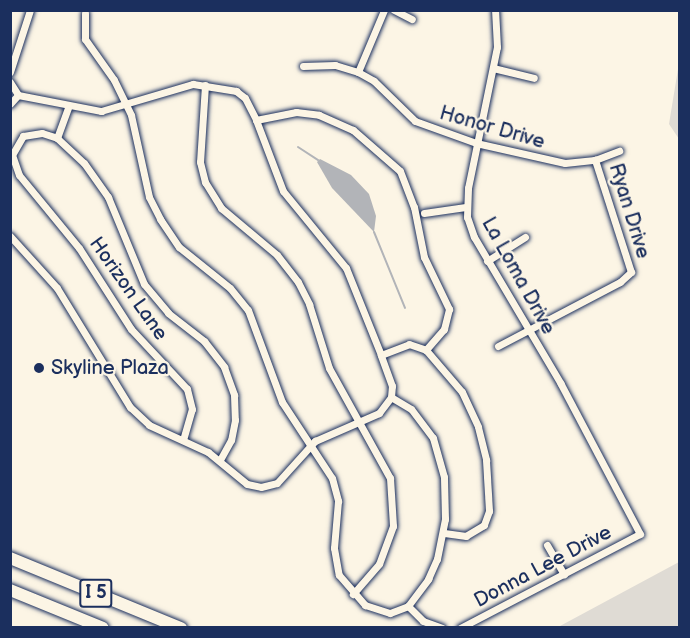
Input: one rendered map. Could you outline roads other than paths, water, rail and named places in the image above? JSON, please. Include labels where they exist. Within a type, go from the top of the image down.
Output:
[{"type":"highway","name":"I 5","points":[[10,558],[181,627]]},
{"type":"highway","name":"I 5","points":[[10,590],[103,627]]},
{"type":"street","points":[[10,72],[30,10]]},
{"type":"street","points":[[358,72],[384,10]]},
{"type":"street","points":[[394,10],[412,19]]},
{"type":"street","name":"La Loma Drive","points":[[495,10],[498,32],[493,68],[476,143],[466,207],[474,237],[529,331],[640,534]]},
{"type":"street","points":[[85,13],[85,39],[126,103],[136,132],[149,197],[159,219],[179,247],[230,288],[248,310],[282,402],[335,487],[338,501],[334,559],[339,575],[353,594],[381,612],[408,606],[428,579],[444,533],[444,477],[438,450],[423,422],[391,397]]},
{"type":"street","name":"Honor Drive","points":[[303,66],[334,65],[358,72],[374,81],[415,121],[476,143],[553,162],[596,160],[619,151]]},
{"type":"street","points":[[493,68],[534,78]]},
{"type":"street","points":[[10,82],[18,95],[68,107],[101,111],[181,85],[205,85],[242,95],[256,120],[283,191],[345,268],[392,380],[391,397],[380,412],[309,446],[285,477],[267,486],[240,481],[220,460],[183,440],[148,425],[130,407],[57,288],[10,236]]},
{"type":"street","points":[[205,85],[200,162],[205,182],[221,208],[277,255],[298,282],[312,310],[329,368],[386,469],[395,510],[379,564],[353,594]]},
{"type":"street","points":[[10,104],[18,95]]},
{"type":"street","points":[[68,107],[57,138],[84,163],[108,197],[132,262],[152,296],[204,341],[228,374],[234,395],[235,420],[231,440],[220,460]]},
{"type":"street","points":[[256,120],[296,112],[319,115],[353,130],[396,164],[410,192],[424,257],[449,309],[444,328],[426,350]]},
{"type":"street","name":"Horizon Lane","points":[[57,138],[32,133],[23,136],[14,147],[16,169],[79,248],[131,329],[187,389],[192,409],[183,440]]},
{"type":"street","name":"Ryan Drive","points":[[529,331],[620,282],[630,272],[596,160]]},
{"type":"street","points":[[424,213],[466,207]]},
{"type":"street","points":[[487,261],[525,237]]},
{"type":"street","points":[[498,346],[529,331]]},
{"type":"street","points":[[381,354],[409,344],[426,350],[462,392],[478,427],[489,496],[488,517],[479,530],[466,536],[444,533]]},
{"type":"street","name":"Donna Lee Drive","points":[[460,627],[640,534]]},
{"type":"street","points":[[547,545],[564,575]]},
{"type":"street","points":[[408,606],[423,621],[442,627]]},
{"type":"waterway","points":[[298,147],[318,160]]},
{"type":"waterway","points":[[374,232],[405,308]]},
{"type":"place","name":"Skyline Plaza","points":[[39,368]]}]
